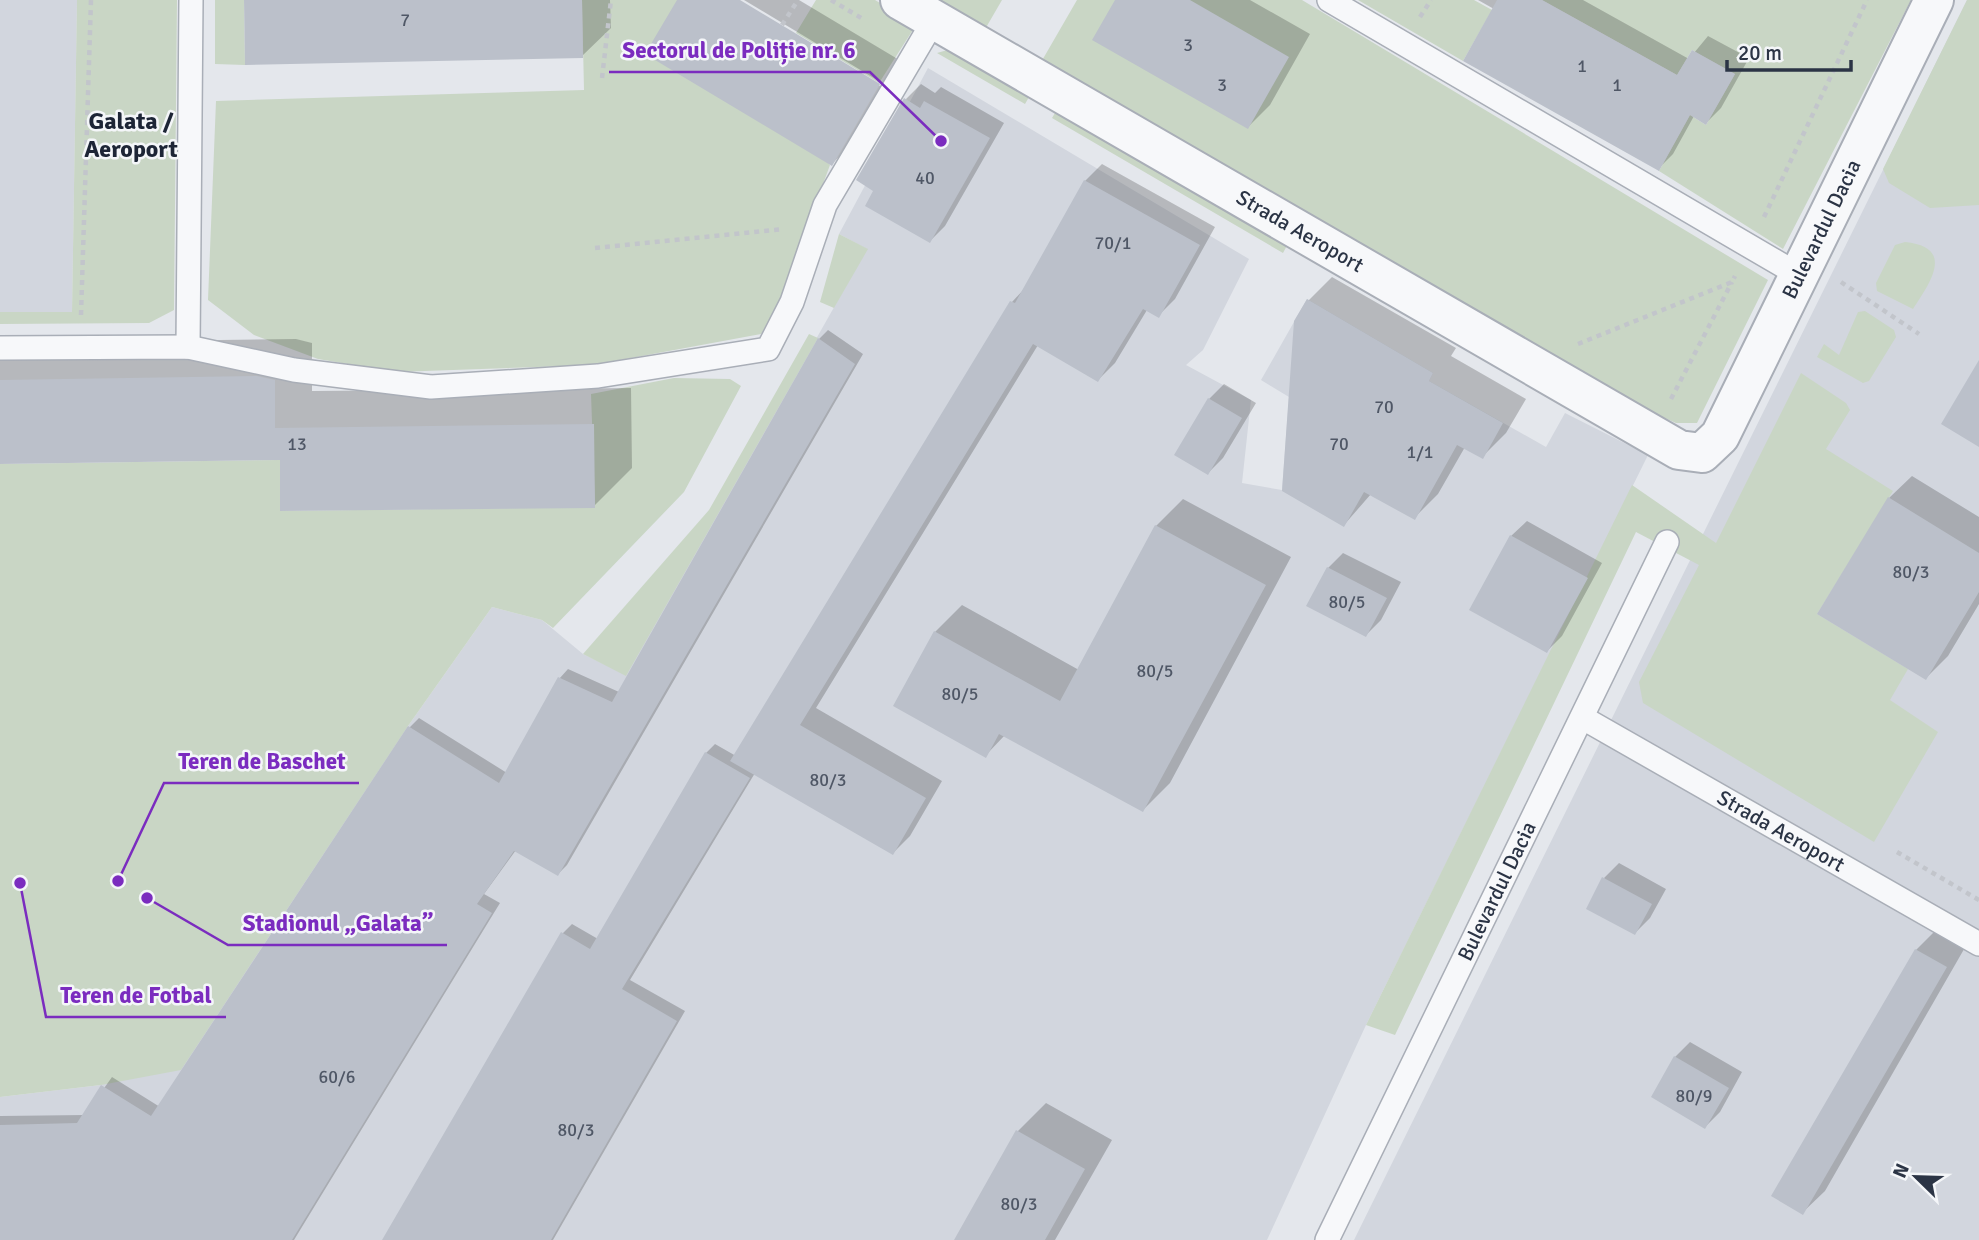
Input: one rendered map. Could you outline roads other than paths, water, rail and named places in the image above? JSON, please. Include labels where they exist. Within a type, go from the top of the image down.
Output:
[{"type":"street","name":"Strada Aeroport","points":[[900,0],[1652,435],[1679,450],[1702,453]]},
{"type":"street","name":"Bulevardul Dacia","points":[[1702,453],[1720,436],[1801,266],[1934,0]]},
{"type":"lane","points":[[188,347],[191,0]]},
{"type":"lane","points":[[1329,0],[1801,266]]},
{"type":"lane","points":[[0,348],[188,347],[294,370],[431,387],[598,376],[768,349],[792,302],[825,205],[934,20]]},
{"type":"lane","name":"Bulevardul Dacia","points":[[1327,1240],[1667,542]]},
{"type":"lane","name":"Strada Aeroport","points":[[1583,718],[1979,944]]},
{"type":"place","name":"Sectorul de Poliție nr. 6","points":[[941,141]]},
{"type":"place","name":"Teren de Baschet","points":[[118,881]]},
{"type":"place","name":"Teren de Fotbal","points":[[20,883]]},
{"type":"place","name":"Stadionul „Galata”","points":[[147,898]]},
{"type":"district","name":"Galata / Aeroport","points":[[131,135]]}]
